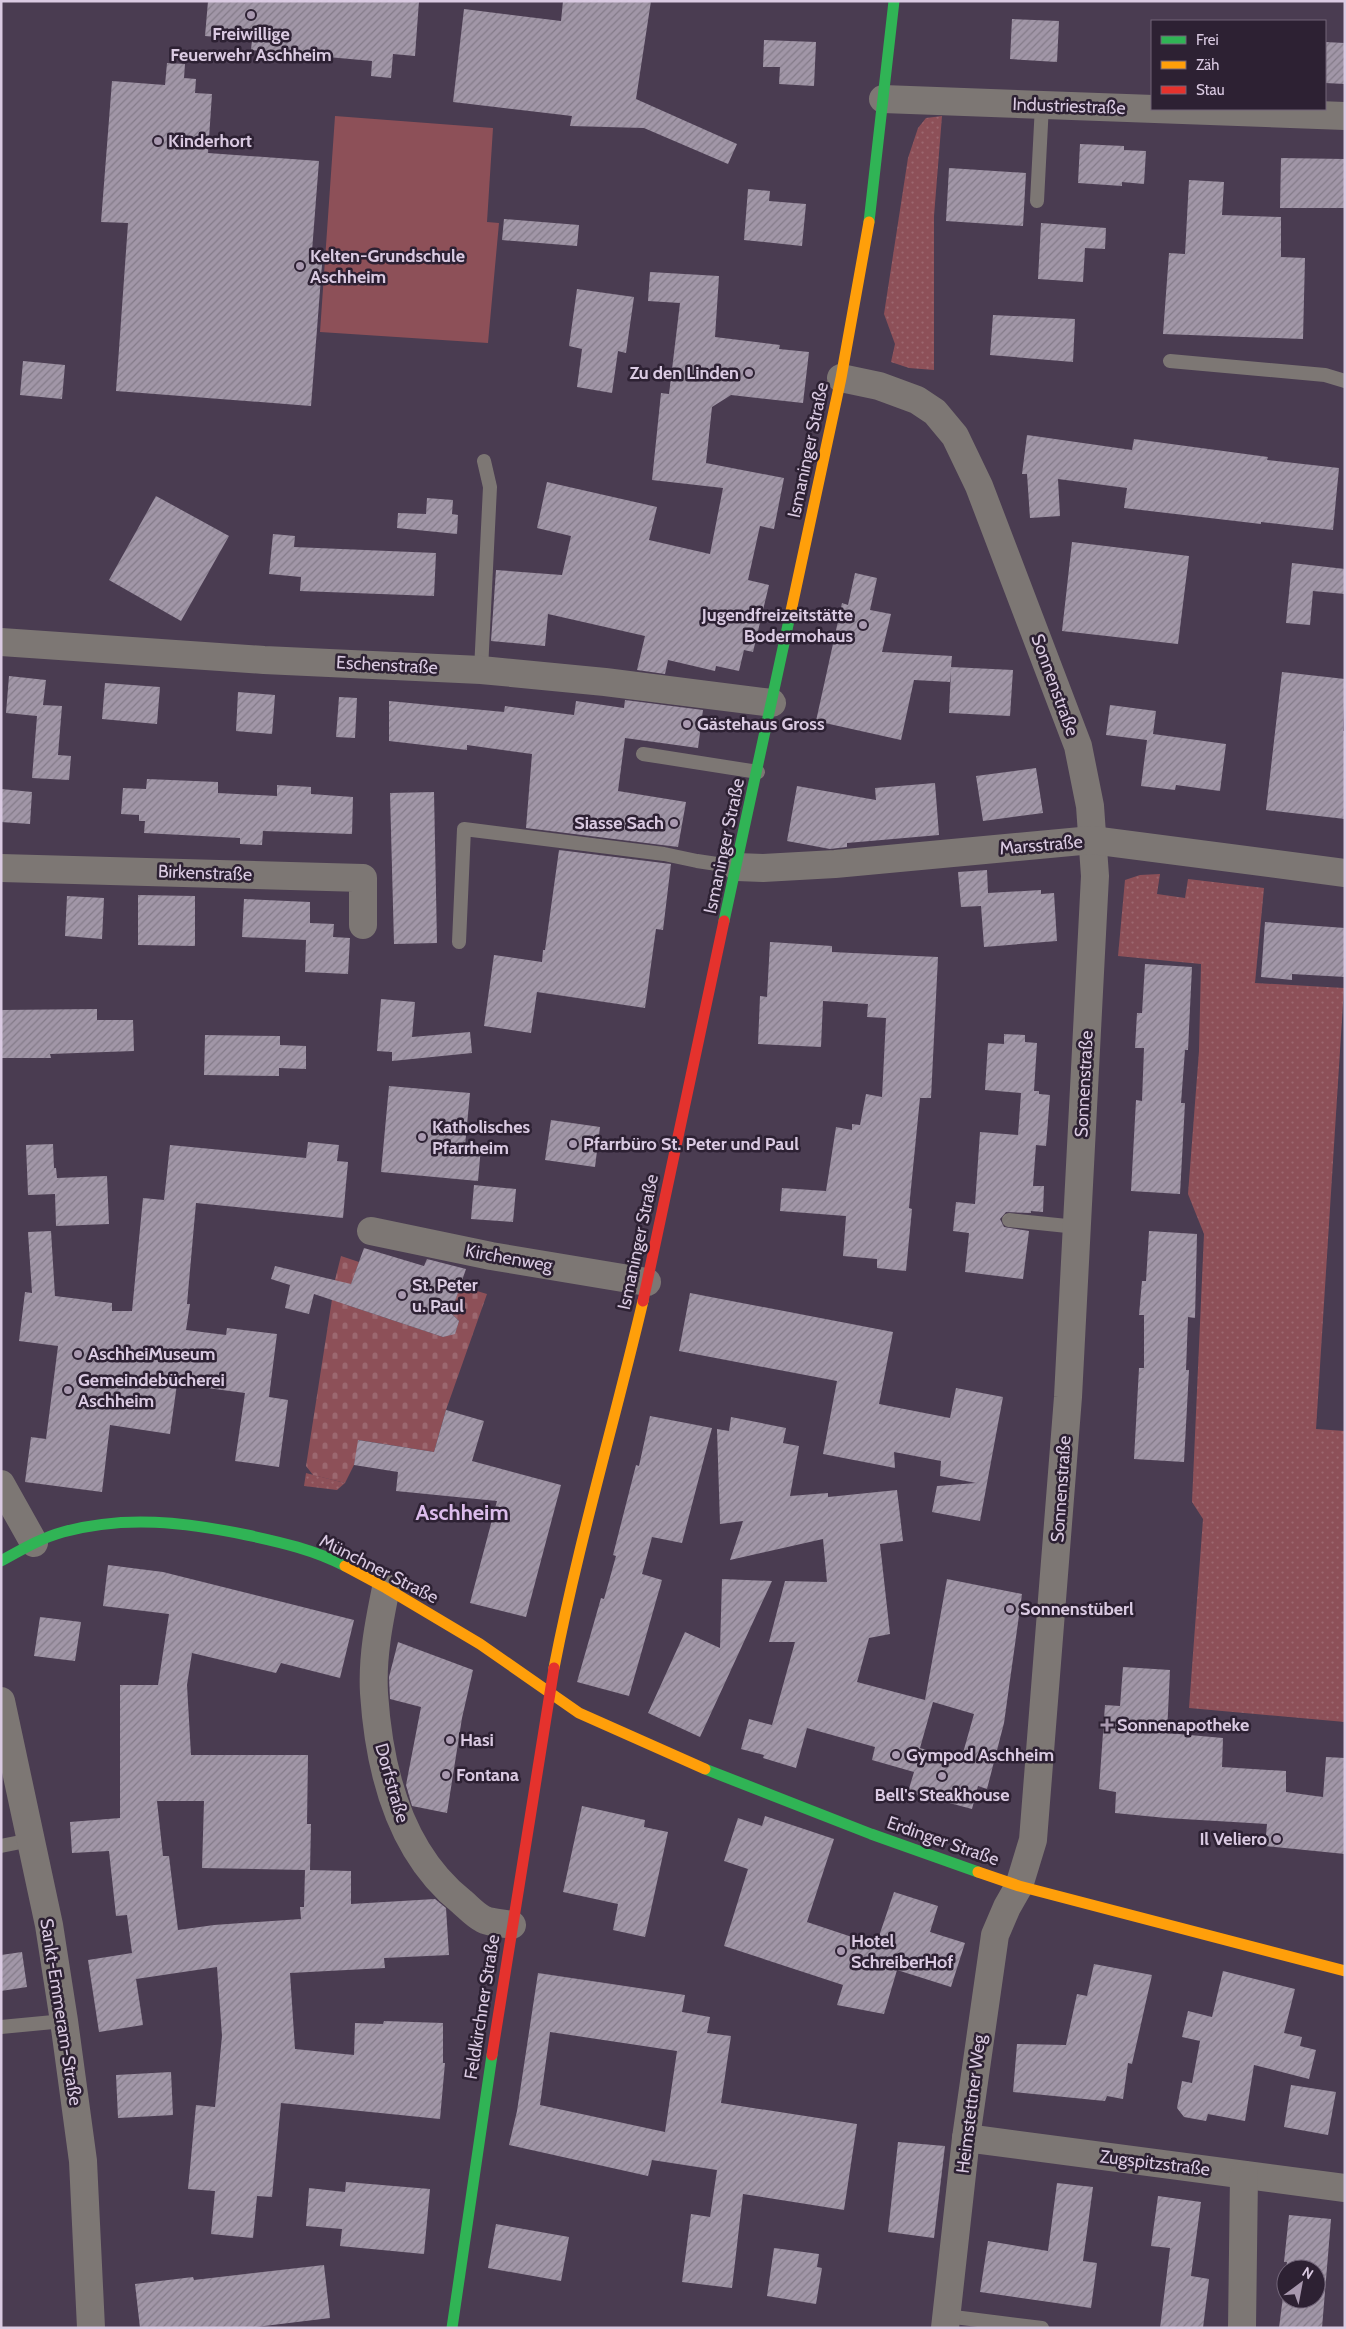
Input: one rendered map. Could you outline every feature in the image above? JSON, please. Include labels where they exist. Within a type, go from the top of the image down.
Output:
[{"type":"main road","name":"Ismaninger Straße","points":[[549,1692],[567,1601],[620,1399],[647,1282],[758,772],[841,378],[868,233],[894,1]]},
{"type":"main road","name":"Münchner Straße","points":[[1,1561],[34,1543],[62,1532],[101,1524],[150,1521],[196,1524],[277,1540],[335,1562],[386,1588],[480,1644],[549,1692]]},
{"type":"main road","name":"Erdinger Straße","points":[[549,1692],[579,1713],[599,1723],[705,1769],[871,1834],[1020,1886],[1345,1971]]},
{"type":"main road","name":"Feldkirchner Straße","points":[[452,2328],[549,1692]]},
{"type":"street","name":"Industriestraße","points":[[883,99],[1151,109]]},
{"type":"street","name":"Industriestraße","points":[[1180,110],[1345,116]]},
{"type":"street","name":"Sonnenstraße","points":[[841,378],[880,386],[917,400],[935,412],[955,436],[979,486],[1078,746],[1090,806],[1095,876],[1077,1227],[1058,1535],[1033,1840],[1020,1886]]},
{"type":"street","name":"Eschenstraße","points":[[1,642],[264,660],[481,670],[605,682],[772,704]]},
{"type":"street","name":"Marsstraße","points":[[737,866],[763,868],[835,864],[1092,840],[1345,873]]},
{"type":"street","name":"Birkenstraße","points":[[1,868],[363,878],[363,924]]},
{"type":"street","name":"Kirchenweg","points":[[371,1230],[491,1256],[647,1282]]},
{"type":"street","points":[[1,1484],[34,1543]]},
{"type":"street","name":"Dorfstraße","points":[[386,1588],[377,1632],[374,1691],[381,1756],[398,1814],[418,1854],[444,1888],[484,1920],[512,1925]]},
{"type":"street","name":"Sankt-Emmeram-Straße","points":[[1,1701],[49,1924],[64,2021],[83,2160],[91,2328]]},
{"type":"street","name":"Heimstettner Weg","points":[[946,2322],[966,2138],[995,1935],[1007,1907],[1020,1886]]},
{"type":"street","name":"Zugspitzstraße","points":[[966,2138],[1345,2188]]},
{"type":"street","points":[[1242,2328],[1244,2174]]},
{"type":"lane","points":[[1037,202],[1042,105]]},
{"type":"lane","points":[[1170,361],[1325,375],[1345,381]]},
{"type":"lane","points":[[481,670],[490,487],[484,461]]},
{"type":"lane","points":[[643,754],[758,772]]},
{"type":"lane","points":[[459,942],[464,828],[664,854],[697,861],[737,866]]},
{"type":"lane","points":[[1009,1220],[1077,1227]]},
{"type":"lane","points":[[1,1846],[31,1840]]},
{"type":"lane","points":[[1,2027],[64,2021]]},
{"type":"lane","points":[[946,2322],[1042,2328]]},
{"type":"green space","points":[[335,116],[493,128],[487,222],[499,223],[488,343],[320,332]]},
{"type":"green space","points":[[942,116],[934,216],[934,370],[909,368],[891,362],[895,344],[884,314],[908,158],[918,128],[926,118]]},
{"type":"green space","points":[[1160,874],[1157,894],[1185,898],[1188,879],[1264,888],[1255,983],[1344,988],[1316,1429],[1345,1431],[1345,1722],[1189,1708],[1203,1519],[1192,1502],[1204,1234],[1188,1194],[1199,1051],[1201,964],[1118,956],[1125,880],[1140,875]]},
{"type":"green space","points":[[341,1256],[359,1262],[344,1304],[443,1337],[455,1333],[459,1321],[451,1313],[460,1286],[487,1294],[446,1410],[434,1452],[359,1440],[354,1465],[345,1483],[313,1475],[306,1466],[335,1280]]},
{"type":"green space","points":[[306,1473],[345,1483],[337,1490],[304,1486]]},
{"type":"building","points":[[208,1],[419,1],[415,56],[393,54],[391,78],[371,76],[372,61],[251,50],[252,40],[205,36]]},
{"type":"building","points":[[563,1],[651,1],[636,99],[737,144],[728,164],[644,128],[570,126],[572,116],[453,102],[464,9],[561,21]]},
{"type":"building","points":[[1012,19],[1059,21],[1057,62],[1010,59]]},
{"type":"building","points":[[764,40],[816,42],[814,86],[779,84],[780,67],[763,67]]},
{"type":"building","points":[[1326,42],[1345,43],[1345,84],[1326,83]]},
{"type":"building","points":[[167,63],[185,64],[184,78],[196,79],[195,93],[212,94],[208,153],[319,161],[312,251],[323,252],[311,406],[116,391],[128,223],[101,222],[112,81],[165,85]]},
{"type":"building","points":[[1080,144],[1124,146],[1124,150],[1146,151],[1144,184],[1122,182],[1122,186],[1078,183]]},
{"type":"building","points":[[1281,158],[1345,159],[1345,208],[1280,208]]},
{"type":"building","points":[[949,168],[1026,173],[1023,226],[946,221]]},
{"type":"building","points":[[1189,180],[1224,182],[1222,215],[1281,217],[1281,257],[1305,258],[1303,339],[1163,334],[1169,253],[1185,254]]},
{"type":"building","points":[[748,189],[770,191],[769,201],[806,204],[802,246],[744,240]]},
{"type":"building","points":[[504,219],[579,225],[577,246],[502,240]]},
{"type":"building","points":[[1041,223],[1106,228],[1105,249],[1085,248],[1083,282],[1038,279]]},
{"type":"building","points":[[650,272],[719,276],[715,337],[780,345],[779,349],[809,352],[803,403],[731,395],[712,407],[706,463],[784,478],[774,529],[760,526],[748,580],[769,585],[753,652],[744,650],[739,671],[716,666],[715,671],[668,660],[665,674],[637,670],[645,636],[548,614],[545,646],[491,641],[496,570],[562,575],[571,536],[537,528],[547,482],[657,507],[649,540],[710,554],[723,488],[652,480],[661,393],[669,394],[680,303],[648,301]]},
{"type":"building","points":[[577,289],[634,297],[626,353],[618,351],[612,393],[577,387],[582,349],[569,346]]},
{"type":"building","points":[[993,315],[1075,319],[1073,362],[990,355]]},
{"type":"building","points":[[23,361],[65,365],[62,399],[20,395]]},
{"type":"building","points":[[1027,435],[1132,450],[1134,439],[1268,457],[1267,460],[1339,468],[1333,530],[1261,522],[1261,524],[1124,508],[1127,488],[1058,479],[1060,516],[1030,518],[1027,474],[1022,474]]},
{"type":"building","points":[[156,496],[229,536],[181,621],[109,580]]},
{"type":"building","points":[[427,498],[453,500],[452,514],[458,515],[457,534],[397,528],[398,513],[426,514]]},
{"type":"building","points":[[273,534],[295,536],[294,547],[436,553],[434,596],[300,591],[301,577],[269,574]]},
{"type":"building","points":[[1072,542],[1189,556],[1178,644],[1062,631]]},
{"type":"building","points":[[1292,563],[1345,569],[1345,594],[1313,591],[1310,625],[1286,623]]},
{"type":"building","points":[[855,573],[877,578],[870,610],[891,614],[882,652],[952,656],[951,667],[1013,670],[1010,716],[949,713],[950,682],[914,680],[901,740],[816,721],[842,603],[848,605]]},
{"type":"building","points":[[1282,672],[1345,679],[1343,731],[1345,731],[1345,819],[1266,810]]},
{"type":"building","points":[[9,676],[46,680],[43,705],[62,706],[58,755],[71,756],[69,780],[32,778],[37,716],[6,713]]},
{"type":"building","points":[[105,683],[160,687],[157,724],[102,719]]},
{"type":"building","points":[[238,692],[275,695],[272,734],[236,731]]},
{"type":"building","points":[[339,697],[357,698],[355,738],[336,737]]},
{"type":"building","points":[[625,700],[703,710],[698,748],[625,738],[618,791],[686,802],[678,847],[526,828],[532,754],[467,745],[467,750],[389,741],[389,701],[504,712],[505,706],[574,715],[576,701],[624,708]]},
{"type":"building","points":[[1110,705],[1156,711],[1153,734],[1226,744],[1220,791],[1176,785],[1175,790],[1141,786],[1147,740],[1106,735]]},
{"type":"building","points":[[1036,768],[1043,813],[983,821],[976,776]]},
{"type":"building","points":[[147,779],[218,782],[218,793],[277,796],[277,785],[311,787],[311,794],[353,797],[352,834],[263,831],[262,845],[240,844],[240,838],[144,833],[145,821],[139,821],[139,815],[121,814],[123,788],[146,789]]},
{"type":"building","points":[[935,783],[939,835],[847,843],[847,847],[830,849],[787,841],[797,786],[876,800],[875,788]]},
{"type":"building","points":[[1,789],[32,792],[30,824],[1,822]]},
{"type":"building","points":[[434,792],[437,943],[394,944],[390,793]]},
{"type":"building","points":[[559,850],[671,864],[663,930],[656,929],[645,1008],[537,992],[531,1033],[484,1026],[494,955],[542,962]]},
{"type":"building","points":[[987,870],[988,893],[1041,890],[1041,894],[1054,893],[1057,941],[984,947],[981,906],[961,907],[958,872]]},
{"type":"building","points":[[138,895],[195,896],[195,946],[138,945]]},
{"type":"building","points":[[67,896],[104,898],[102,939],[65,936]]},
{"type":"building","points":[[244,899],[310,902],[310,923],[334,924],[333,937],[350,938],[348,974],[305,972],[306,940],[242,937]]},
{"type":"building","points":[[1265,922],[1345,928],[1345,977],[1292,974],[1292,980],[1261,977]]},
{"type":"building","points":[[770,942],[832,946],[832,952],[938,957],[931,1098],[920,1098],[909,1208],[912,1209],[906,1271],[877,1268],[877,1259],[843,1256],[846,1216],[780,1211],[782,1188],[826,1191],[836,1127],[852,1130],[852,1124],[860,1125],[866,1094],[882,1097],[886,1018],[867,1017],[868,1004],[823,1001],[821,1047],[758,1044],[760,996],[767,997]]},
{"type":"building","points":[[1145,964],[1192,967],[1188,1050],[1185,1050],[1181,1103],[1185,1103],[1180,1194],[1131,1191],[1136,1100],[1142,1101],[1144,1048],[1135,1048],[1137,1013],[1142,1013]]},
{"type":"building","points":[[381,999],[415,1002],[412,1037],[470,1032],[472,1053],[392,1061],[392,1052],[377,1051]]},
{"type":"building","points":[[97,1009],[97,1020],[133,1020],[134,1051],[50,1054],[51,1058],[1,1058],[1,1010]]},
{"type":"building","points":[[1004,1034],[1025,1035],[1025,1042],[1037,1043],[1034,1091],[1039,1091],[1039,1094],[1050,1095],[1046,1146],[1036,1145],[1033,1186],[1044,1186],[1043,1212],[1006,1212],[1000,1219],[1004,1227],[1029,1231],[1023,1279],[965,1272],[969,1233],[953,1231],[956,1202],[975,1204],[980,1132],[1018,1135],[1021,1093],[985,1090],[988,1043],[1004,1044]]},
{"type":"building","points":[[205,1035],[280,1036],[280,1045],[306,1046],[306,1069],[279,1068],[279,1076],[204,1075]]},
{"type":"building","name":"Katholisches Pfarrheim","points":[[389,1086],[470,1093],[465,1146],[481,1147],[478,1181],[381,1172]]},
{"type":"building","name":"Pfarrbüro St. Peter und Paul","points":[[551,1120],[600,1127],[595,1167],[545,1160]]},
{"type":"building","points":[[308,1142],[339,1145],[337,1161],[348,1162],[343,1218],[196,1203],[187,1304],[190,1304],[186,1330],[226,1335],[227,1328],[277,1334],[269,1397],[288,1400],[279,1467],[235,1461],[245,1393],[177,1384],[170,1434],[110,1425],[102,1492],[25,1482],[31,1437],[46,1439],[58,1346],[19,1341],[25,1292],[32,1293],[28,1232],[51,1231],[55,1296],[112,1303],[112,1311],[132,1311],[143,1198],[164,1200],[170,1145],[306,1158]]},
{"type":"building","points":[[53,1144],[54,1168],[56,1168],[57,1178],[107,1176],[109,1224],[56,1226],[55,1194],[28,1195],[26,1145]]},
{"type":"building","points":[[474,1185],[516,1189],[513,1222],[471,1219]]},
{"type":"building","points":[[1149,1231],[1197,1234],[1195,1318],[1188,1317],[1186,1370],[1189,1370],[1184,1462],[1134,1459],[1139,1368],[1144,1368],[1144,1315],[1139,1315],[1142,1281],[1146,1281]]},
{"type":"building","name":"St. Peter u. Paul","points":[[364,1248],[424,1266],[427,1259],[466,1269],[451,1313],[459,1321],[455,1334],[443,1337],[314,1294],[309,1314],[285,1308],[290,1285],[271,1279],[275,1266],[351,1284]]},
{"type":"building","points":[[690,1293],[893,1332],[879,1404],[950,1418],[956,1388],[1003,1397],[980,1521],[932,1512],[937,1486],[976,1483],[940,1476],[941,1461],[894,1452],[895,1468],[823,1454],[837,1381],[679,1351]]},
{"type":"building","points":[[446,1410],[484,1421],[472,1461],[561,1485],[526,1617],[470,1603],[497,1501],[396,1491],[398,1472],[354,1465],[358,1440],[434,1452]]},
{"type":"building","points":[[650,1416],[712,1428],[682,1543],[652,1537],[642,1574],[662,1580],[629,1696],[577,1682],[601,1598],[604,1599],[616,1556],[613,1555],[636,1465],[639,1466]]},
{"type":"building","points":[[731,1417],[786,1428],[783,1443],[799,1446],[790,1496],[828,1493],[828,1497],[897,1490],[903,1541],[880,1544],[890,1634],[869,1638],[857,1682],[925,1700],[947,1579],[1022,1594],[1004,1723],[987,1789],[978,1786],[972,1809],[908,1792],[914,1772],[872,1760],[875,1747],[807,1728],[796,1768],[763,1758],[764,1755],[741,1749],[749,1719],[772,1725],[795,1642],[769,1642],[785,1581],[827,1582],[823,1539],[730,1560],[743,1521],[720,1524],[717,1429],[729,1431]],"holes":[[[933,1702],[974,1714],[961,1760],[920,1748]]]},
{"type":"building","points":[[108,1565],[163,1572],[354,1620],[340,1678],[281,1663],[276,1673],[192,1653],[187,1685],[191,1755],[308,1755],[307,1824],[311,1824],[310,1870],[351,1871],[351,1904],[435,1899],[446,1908],[449,1955],[384,1958],[385,1968],[290,1973],[295,2049],[354,2055],[355,2023],[383,2024],[384,2021],[443,2023],[443,2063],[445,2063],[440,2119],[281,2103],[272,2197],[257,2196],[253,2238],[211,2234],[215,2191],[188,2189],[196,2105],[215,2107],[222,2036],[217,1967],[136,1979],[143,2025],[99,2032],[88,1960],[132,1953],[127,1915],[116,1916],[109,1851],[72,1853],[70,1822],[120,1818],[120,1685],[158,1685],[169,1614],[103,1606]],"holes":[[[157,1801],[204,1801],[202,1868],[305,1870],[304,1907],[300,1907],[301,1919],[214,1925],[178,1930],[169,1856],[163,1856]]]},
{"type":"building","points":[[722,1579],[772,1581],[700,1737],[648,1713],[685,1632],[720,1648]]},
{"type":"building","points":[[40,1617],[81,1622],[75,1661],[34,1656]]},
{"type":"building","points":[[398,1642],[473,1670],[462,1718],[447,1813],[412,1806],[406,1785],[421,1707],[390,1699],[389,1677]]},
{"type":"building","points":[[1123,1667],[1170,1670],[1167,1733],[1223,1738],[1222,1767],[1286,1771],[1286,1792],[1323,1797],[1326,1757],[1345,1758],[1345,1854],[1265,1846],[1267,1824],[1115,1813],[1116,1792],[1099,1789],[1105,1705],[1120,1706]]},
{"type":"building","points":[[582,1806],[645,1820],[644,1827],[668,1832],[645,1937],[613,1930],[618,1904],[563,1892]]},
{"type":"building","points":[[765,1816],[834,1839],[807,1922],[876,1945],[894,1892],[938,1906],[930,1932],[965,1943],[951,1987],[897,1970],[884,2014],[837,2005],[843,1985],[724,1946],[748,1869],[724,1861],[738,1818],[762,1826]]},
{"type":"building","points":[[22,1952],[27,1987],[1,1991],[1,1955]]},
{"type":"building","points":[[1094,1964],[1152,1975],[1132,2064],[1128,2063],[1123,2099],[1107,2096],[1105,2101],[1013,2092],[1017,2044],[1066,2045],[1077,1994],[1087,1996]]},
{"type":"building","points":[[1223,1971],[1295,1989],[1284,2033],[1302,2037],[1300,2046],[1316,2050],[1309,2079],[1254,2065],[1245,2121],[1208,2114],[1206,2121],[1184,2117],[1177,2108],[1182,2081],[1192,2083],[1200,2041],[1182,2037],[1188,2011],[1212,2017]]},
{"type":"building","points":[[538,1973],[685,1995],[682,2012],[710,2017],[707,2033],[731,2036],[721,2103],[857,2124],[844,2210],[743,2194],[732,2288],[682,2282],[691,2214],[710,2217],[717,2170],[652,2160],[648,2176],[509,2145],[517,2111]],"holes":[[[550,2032],[677,2051],[665,2132],[540,2105]]]},
{"type":"building","points":[[171,2072],[173,2115],[118,2118],[116,2075]]},
{"type":"building","points":[[1291,2085],[1336,2092],[1328,2135],[1284,2127]]},
{"type":"building","points":[[898,2142],[945,2146],[934,2238],[888,2232]]},
{"type":"building","points":[[346,2182],[430,2189],[424,2254],[340,2246],[342,2229],[306,2226],[309,2188],[345,2192]]},
{"type":"building","points":[[1057,2183],[1093,2187],[1083,2261],[1097,2263],[1091,2308],[980,2292],[988,2241],[1048,2251]]},
{"type":"building","points":[[1158,2196],[1201,2202],[1191,2276],[1209,2279],[1203,2328],[1160,2328],[1170,2248],[1151,2246]]},
{"type":"building","points":[[1289,2215],[1331,2219],[1326,2280],[1326,2259],[1284,2259]]},
{"type":"building","points":[[496,2224],[569,2237],[561,2281],[488,2268]]},
{"type":"building","points":[[774,2248],[819,2254],[817,2267],[822,2268],[816,2304],[767,2296]]},
{"type":"building","points":[[324,2265],[330,2318],[247,2328],[140,2328],[135,2284],[193,2277],[194,2280]]},
{"type":"building","points":[[1281,2309],[1324,2309],[1322,2328],[1279,2328]]},
{"type":"traffic: fast","points":[[869,222],[894,1]]},
{"type":"traffic: fast","points":[[724,921],[791,611]]},
{"type":"traffic: fast","points":[[1,1561],[39,1541],[63,1532],[109,1523],[155,1522],[224,1530],[272,1541],[310,1551],[345,1566]]},
{"type":"traffic: fast","points":[[705,1769],[871,1834],[978,1872]]},
{"type":"traffic: fast","points":[[452,2328],[492,2055]]},
{"type":"traffic: slow","points":[[791,611],[841,378],[869,222]]},
{"type":"traffic: slow","points":[[554,1668],[585,1530],[643,1301]]},
{"type":"traffic: slow","points":[[345,1566],[480,1644],[579,1713],[705,1769]]},
{"type":"traffic: slow","points":[[978,1872],[1019,1886],[1345,1971]]},
{"type":"traffic: jam","points":[[643,1301],[724,921]]},
{"type":"traffic: jam","points":[[492,2055],[554,1668]]},
{"type":"place","name":"Freiwillige Feuerwehr Aschheim","points":[[251,15]]},
{"type":"place","name":"Kinderhort","points":[[158,141]]},
{"type":"place","name":"Kelten-Grundschule Aschheim","points":[[300,266]]},
{"type":"place","name":"Zu den Linden","points":[[749,373]]},
{"type":"place","name":"Jugendfreizeitstätte Bodermohaus","points":[[863,625]]},
{"type":"place","name":"Gästehaus Gross","points":[[687,724]]},
{"type":"place","name":"Siasse Sach","points":[[674,823]]},
{"type":"place","name":"Katholisches Pfarrheim","points":[[422,1137]]},
{"type":"place","name":"Pfarrbüro St. Peter und Paul","points":[[573,1144]]},
{"type":"place","name":"St. Peter u. Paul","points":[[402,1295]]},
{"type":"place","name":"AschheiMuseum","points":[[78,1354]]},
{"type":"place","name":"Gemeindebücherei Aschheim","points":[[68,1390]]},
{"type":"place","name":"Sonnenstüberl","points":[[1010,1609]]},
{"type":"place","name":"Sonnenapotheke","points":[[1107,1725]]},
{"type":"place","name":"Hasi","points":[[450,1740]]},
{"type":"place","name":"Gympod Aschheim","points":[[896,1755]]},
{"type":"place","name":"Fontana","points":[[446,1775]]},
{"type":"place","name":"Bell's Steakhouse","points":[[942,1776]]},
{"type":"place","name":"Il Veliero","points":[[1277,1839]]},
{"type":"place","name":"Hotel SchreiberHof","points":[[841,1951]]},
{"type":"district","name":"Aschheim","points":[[462,1512]]}]
